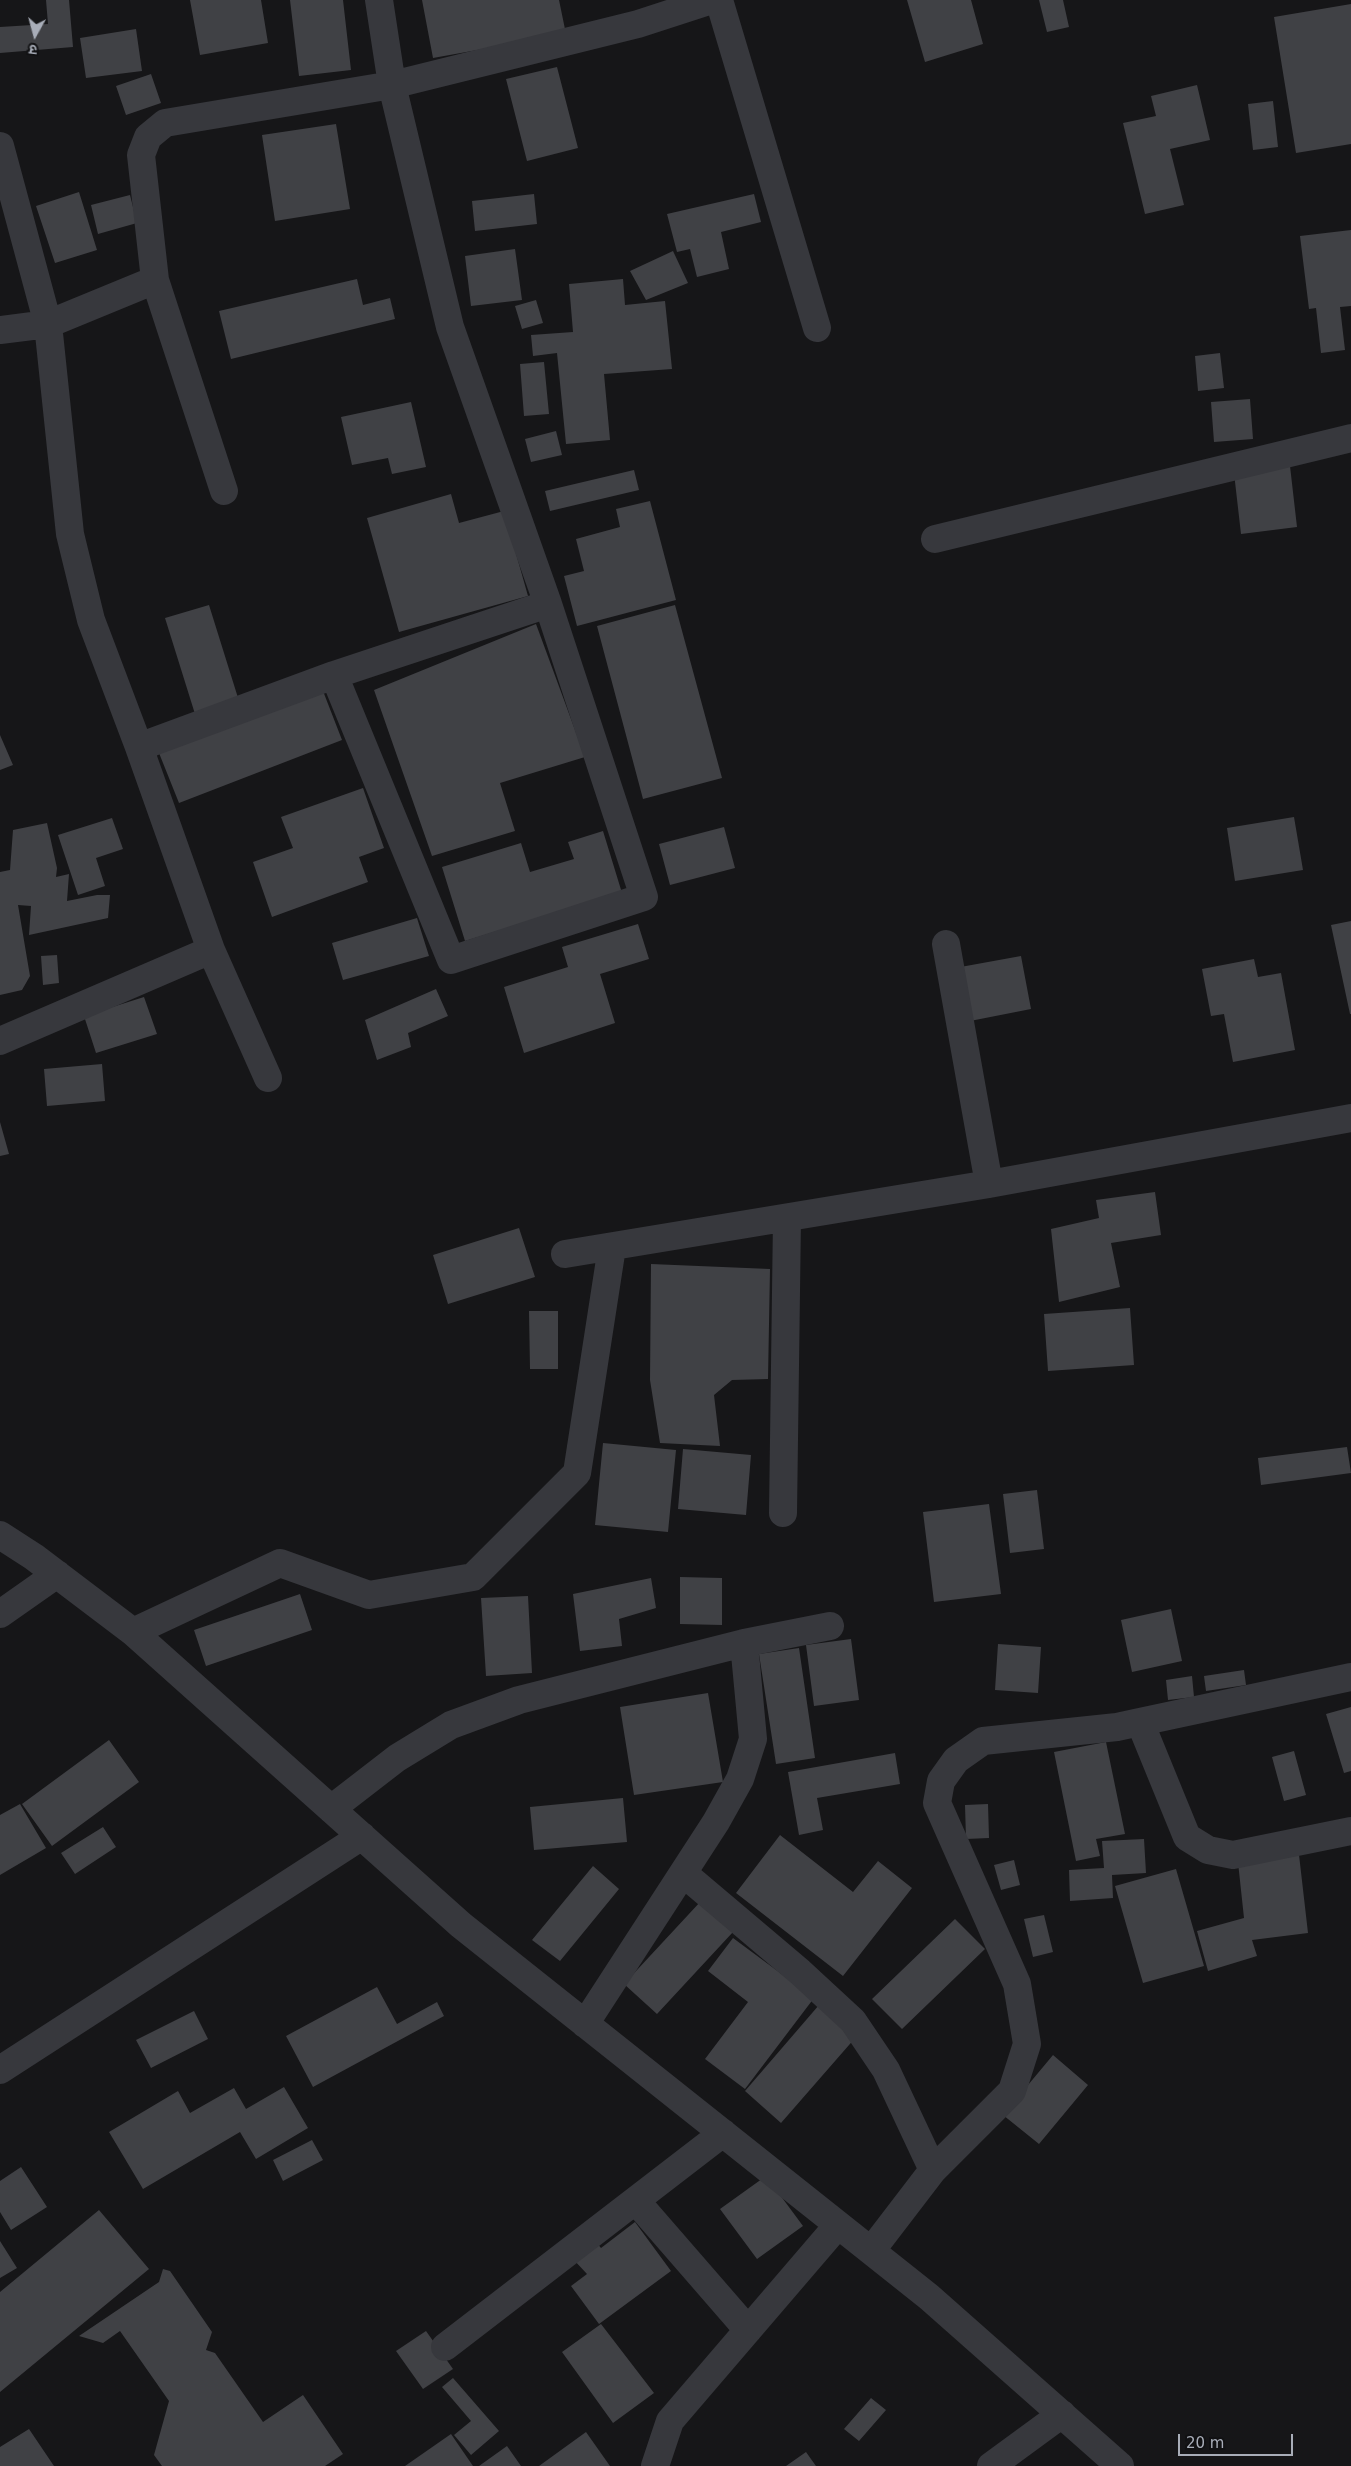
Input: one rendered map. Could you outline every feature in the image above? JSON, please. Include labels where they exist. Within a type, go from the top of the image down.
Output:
[{"type":"street","points":[[334,675],[451,960],[644,897],[548,604],[450,328],[392,85],[380,0]]},
{"type":"street","points":[[224,491],[155,280],[142,155],[148,137],[165,123],[392,85],[637,12],[712,0]]},
{"type":"street","points":[[720,0],[817,328]]},
{"type":"street","points":[[0,146],[48,324],[70,534],[91,620],[139,747],[211,950],[268,1078]]},
{"type":"street","points":[[0,330],[48,324],[155,280]]},
{"type":"street","points":[[936,539],[1351,438]]},
{"type":"street","points":[[139,747],[334,675],[548,604]]},
{"type":"street","points":[[946,944],[988,1184]]},
{"type":"street","points":[[0,1041],[211,950]]},
{"type":"street","points":[[564,1254],[988,1184],[1351,1118]]},
{"type":"street","points":[[784,1513],[787,1218]]},
{"type":"street","points":[[133,1632],[280,1563],[369,1595],[474,1578],[577,1473],[612,1247]]},
{"type":"street","points":[[0,1535],[57,1574],[133,1632],[461,1925],[929,2297],[1120,2466]]},
{"type":"street","points":[[0,1614],[57,1574]]},
{"type":"street","points":[[331,1808],[397,1758],[451,1725],[519,1700],[744,1643],[830,1626]]},
{"type":"street","points":[[585,2024],[716,1822],[740,1779],[753,1739],[744,1643]]},
{"type":"street","points":[[871,2251],[933,2170],[1012,2091],[1027,2044],[1017,1984],[937,1803],[941,1781],[956,1760],[983,1741],[1117,1727],[1351,1677]]},
{"type":"street","points":[[1140,1722],[1187,1837],[1208,1850],[1232,1855],[1351,1831]]},
{"type":"street","points":[[0,2070],[362,1836]]},
{"type":"street","points":[[683,1873],[800,1972],[853,2021],[886,2070],[933,2170]]},
{"type":"street","points":[[445,2347],[723,2133]]},
{"type":"street","points":[[636,2201],[748,2330]]},
{"type":"street","points":[[654,2466],[670,2421],[838,2225]]},
{"type":"street","points":[[991,2466],[1062,2414]]},
{"type":"building","points":[[46,0],[69,0],[73,47],[0,53],[0,27],[48,24]]},
{"type":"building","points":[[190,0],[261,0],[268,43],[200,55]]},
{"type":"building","points":[[290,0],[343,0],[351,70],[299,76]]},
{"type":"building","points":[[422,0],[559,0],[566,34],[433,58]]},
{"type":"building","points":[[907,0],[971,0],[983,44],[925,62]]},
{"type":"building","points":[[1039,0],[1063,0],[1069,27],[1047,32]]},
{"type":"building","points":[[1351,4],[1351,144],[1296,153],[1274,17]]},
{"type":"building","points":[[136,29],[142,71],[86,78],[80,38]]},
{"type":"building","points":[[557,67],[578,148],[527,161],[506,79]]},
{"type":"building","points":[[151,74],[161,103],[126,115],[116,86]]},
{"type":"building","points":[[1197,85],[1210,140],[1170,149],[1184,205],[1145,214],[1123,123],[1156,116],[1151,96]]},
{"type":"building","points":[[1273,101],[1278,147],[1253,150],[1248,104]]},
{"type":"building","points":[[336,124],[350,209],[275,221],[262,135]]},
{"type":"building","points":[[79,192],[97,250],[55,263],[36,206]]},
{"type":"building","points":[[534,194],[537,224],[475,231],[472,201]]},
{"type":"building","points":[[754,194],[761,222],[721,232],[729,269],[697,277],[690,249],[677,252],[667,214]]},
{"type":"building","points":[[130,195],[137,223],[98,234],[91,205]]},
{"type":"building","points":[[1351,230],[1351,306],[1340,307],[1345,350],[1321,353],[1316,308],[1309,309],[1300,236]]},
{"type":"building","points":[[515,249],[522,300],[471,306],[465,256]]},
{"type":"building","points":[[673,251],[688,283],[646,300],[630,271]]},
{"type":"building","points":[[357,279],[363,305],[390,298],[395,319],[231,359],[219,311]]},
{"type":"building","points":[[623,279],[625,305],[665,301],[672,369],[604,374],[610,440],[566,444],[557,353],[533,356],[531,335],[573,332],[569,284]]},
{"type":"building","points":[[536,300],[543,323],[522,329],[515,306]]},
{"type":"building","points":[[1220,353],[1224,388],[1198,391],[1195,356]]},
{"type":"building","points":[[544,362],[549,414],[524,416],[520,364]]},
{"type":"building","points":[[1250,399],[1253,439],[1214,442],[1211,402]]},
{"type":"building","points":[[411,402],[426,467],[392,474],[388,458],[352,465],[341,417]]},
{"type":"building","points":[[556,431],[562,455],[531,462],[525,439]]},
{"type":"building","points":[[1290,466],[1297,527],[1241,534],[1234,473]]},
{"type":"building","points":[[634,470],[639,490],[550,511],[545,491]]},
{"type":"building","points":[[451,494],[459,523],[504,511],[528,596],[399,632],[367,518]]},
{"type":"building","points":[[650,501],[676,600],[577,626],[564,576],[584,571],[576,539],[620,527],[616,509]]},
{"type":"building","points":[[209,605],[239,701],[195,714],[165,618]]},
{"type":"building","points":[[675,605],[722,778],[643,799],[597,626]]},
{"type":"building","points":[[536,624],[585,757],[500,783],[515,831],[432,856],[374,690]]},
{"type":"building","points":[[323,691],[342,740],[179,803],[159,753]]},
{"type":"building","points":[[0,735],[13,765],[0,770]]},
{"type":"building","points":[[363,788],[384,848],[359,857],[368,882],[272,917],[253,862],[293,848],[281,817]]},
{"type":"building","points":[[1294,817],[1303,870],[1235,881],[1227,828]]},
{"type":"building","points":[[112,818],[123,849],[96,858],[105,886],[78,895],[58,835]]},
{"type":"building","points":[[47,823],[57,868],[56,877],[69,874],[67,901],[97,895],[110,895],[108,918],[29,935],[31,906],[18,905],[30,976],[22,990],[0,995],[0,872],[10,870],[13,830]]},
{"type":"building","points":[[724,827],[735,868],[670,885],[659,844]]},
{"type":"building","points":[[603,831],[622,893],[465,941],[442,867],[521,843],[530,872],[574,859],[568,842]]},
{"type":"building","points":[[417,918],[429,956],[343,980],[332,943]]},
{"type":"building","points":[[1351,921],[1351,1014],[1350,1014],[1331,925]]},
{"type":"building","points":[[638,924],[649,959],[600,974],[615,1023],[524,1053],[504,987],[568,967],[562,947]]},
{"type":"building","points":[[57,955],[59,983],[43,985],[41,956]]},
{"type":"building","points":[[1021,956],[1031,1009],[965,1022],[955,968]]},
{"type":"building","points":[[1254,959],[1258,977],[1281,973],[1295,1050],[1233,1062],[1224,1014],[1211,1016],[1202,969]]},
{"type":"building","points":[[436,989],[448,1016],[408,1033],[411,1047],[377,1060],[365,1020]]},
{"type":"building","points":[[144,997],[157,1034],[96,1053],[84,1016]]},
{"type":"building","points":[[102,1064],[105,1101],[47,1106],[44,1069]]},
{"type":"building","points":[[0,1122],[9,1154],[0,1156]]},
{"type":"building","points":[[1155,1192],[1161,1235],[1111,1243],[1120,1287],[1059,1302],[1051,1229],[1099,1218],[1096,1200]]},
{"type":"building","points":[[519,1228],[535,1277],[448,1304],[433,1255]]},
{"type":"building","points":[[651,1264],[770,1269],[768,1379],[732,1380],[714,1395],[720,1446],[660,1443],[650,1380]]},
{"type":"building","points":[[1130,1308],[1134,1365],[1048,1371],[1044,1314]]},
{"type":"building","points":[[529,1311],[558,1311],[558,1369],[530,1369]]},
{"type":"building","points":[[603,1443],[676,1450],[668,1532],[595,1525]]},
{"type":"building","points":[[1347,1447],[1351,1473],[1261,1485],[1258,1458]]},
{"type":"building","points":[[683,1449],[751,1455],[746,1515],[678,1509]]},
{"type":"building","points":[[1037,1490],[1044,1549],[1010,1553],[1003,1494]]},
{"type":"building","points":[[989,1504],[1001,1594],[934,1602],[923,1512]]},
{"type":"building","points":[[680,1577],[722,1578],[722,1625],[680,1624]]},
{"type":"building","points":[[651,1578],[656,1608],[619,1619],[622,1646],[580,1651],[573,1594]]},
{"type":"building","points":[[300,1594],[312,1630],[206,1666],[194,1630]]},
{"type":"building","points":[[528,1596],[532,1673],[486,1676],[481,1598]]},
{"type":"building","points":[[1171,1609],[1182,1661],[1132,1672],[1121,1620]]},
{"type":"building","points":[[851,1639],[859,1700],[814,1706],[806,1645]]},
{"type":"building","points":[[998,1644],[1041,1647],[1038,1693],[995,1690]]},
{"type":"building","points":[[799,1648],[815,1758],[776,1764],[759,1654]]},
{"type":"building","points":[[1244,1670],[1246,1685],[1206,1691],[1204,1676]]},
{"type":"building","points":[[1192,1676],[1194,1697],[1168,1700],[1166,1680]]},
{"type":"building","points":[[708,1693],[723,1782],[634,1795],[620,1707]]},
{"type":"building","points":[[1351,1707],[1351,1771],[1344,1773],[1326,1714]]},
{"type":"building","points":[[109,1740],[139,1782],[52,1846],[22,1804]]},
{"type":"building","points":[[1106,1742],[1125,1834],[1096,1839],[1100,1856],[1076,1861],[1054,1752]]},
{"type":"building","points":[[1294,1751],[1306,1795],[1284,1801],[1272,1757]]},
{"type":"building","points":[[895,1753],[900,1784],[817,1798],[823,1830],[799,1835],[788,1772]]},
{"type":"building","points":[[623,1798],[627,1842],[534,1850],[530,1807]]},
{"type":"building","points":[[20,1804],[46,1848],[0,1875],[0,1815]]},
{"type":"building","points":[[988,1804],[989,1838],[966,1839],[965,1805]]},
{"type":"building","points":[[103,1827],[116,1847],[75,1874],[61,1853]]},
{"type":"building","points":[[780,1835],[853,1892],[878,1861],[912,1888],[843,1976],[736,1893]]},
{"type":"building","points":[[1144,1839],[1146,1873],[1112,1875],[1113,1898],[1070,1901],[1069,1870],[1104,1868],[1102,1841]]},
{"type":"building","points":[[1298,1846],[1308,1933],[1252,1940],[1257,1956],[1208,1971],[1197,1931],[1244,1918],[1237,1853]]},
{"type":"building","points":[[1014,1860],[1020,1885],[1001,1890],[994,1865]]},
{"type":"building","points":[[593,1866],[619,1889],[560,1961],[532,1940]]},
{"type":"building","points":[[1176,1869],[1204,1966],[1143,1983],[1115,1886]]},
{"type":"building","points":[[701,1901],[733,1932],[657,2014],[624,1984]]},
{"type":"building","points":[[1044,1915],[1053,1952],[1033,1957],[1024,1919]]},
{"type":"building","points":[[955,1919],[985,1949],[902,2029],[872,1999]]},
{"type":"building","points":[[733,1938],[814,1998],[745,2089],[705,2059],[748,2002],[708,1971]]},
{"type":"building","points":[[377,1987],[397,2024],[437,2002],[444,2016],[313,2087],[286,2036]]},
{"type":"building","points":[[819,2005],[856,2037],[781,2123],[745,2091]]},
{"type":"building","points":[[194,2011],[208,2039],[151,2068],[136,2040]]},
{"type":"building","points":[[1053,2055],[1088,2085],[1039,2144],[1003,2115]]},
{"type":"building","points":[[284,2087],[308,2128],[256,2159],[240,2132],[143,2189],[109,2132],[178,2091],[190,2113],[234,2088],[246,2109]]},
{"type":"building","points":[[312,2140],[323,2160],[283,2181],[273,2160]]},
{"type":"building","points":[[21,2167],[47,2207],[11,2230],[0,2212],[0,2181]]},
{"type":"building","points":[[766,2176],[803,2226],[757,2259],[720,2209]]},
{"type":"building","points":[[99,2210],[149,2269],[0,2392],[0,2292]]},
{"type":"building","points":[[635,2222],[671,2271],[599,2324],[571,2286],[587,2274],[573,2259],[595,2241],[601,2248]]},
{"type":"building","points":[[0,2241],[17,2268],[0,2278]]},
{"type":"building","points":[[163,2269],[170,2271],[212,2332],[206,2350],[215,2353],[263,2422],[303,2395],[343,2454],[325,2466],[162,2466],[154,2455],[169,2401],[120,2331],[103,2343],[79,2336],[159,2282]]},
{"type":"building","points":[[601,2324],[654,2393],[613,2423],[562,2352]]},
{"type":"building","points":[[426,2331],[453,2369],[423,2389],[396,2351]]},
{"type":"building","points":[[453,2378],[499,2431],[471,2455],[454,2435],[471,2421],[442,2387]]},
{"type":"building","points":[[871,2398],[886,2410],[859,2441],[844,2429]]},
{"type":"building","points":[[29,2429],[54,2466],[0,2466],[0,2447]]},
{"type":"building","points":[[586,2432],[610,2466],[539,2466]]},
{"type":"building","points":[[451,2434],[473,2466],[405,2466]]},
{"type":"building","points":[[507,2446],[521,2466],[479,2466]]},
{"type":"building","points":[[806,2452],[816,2466],[786,2466]]}]
